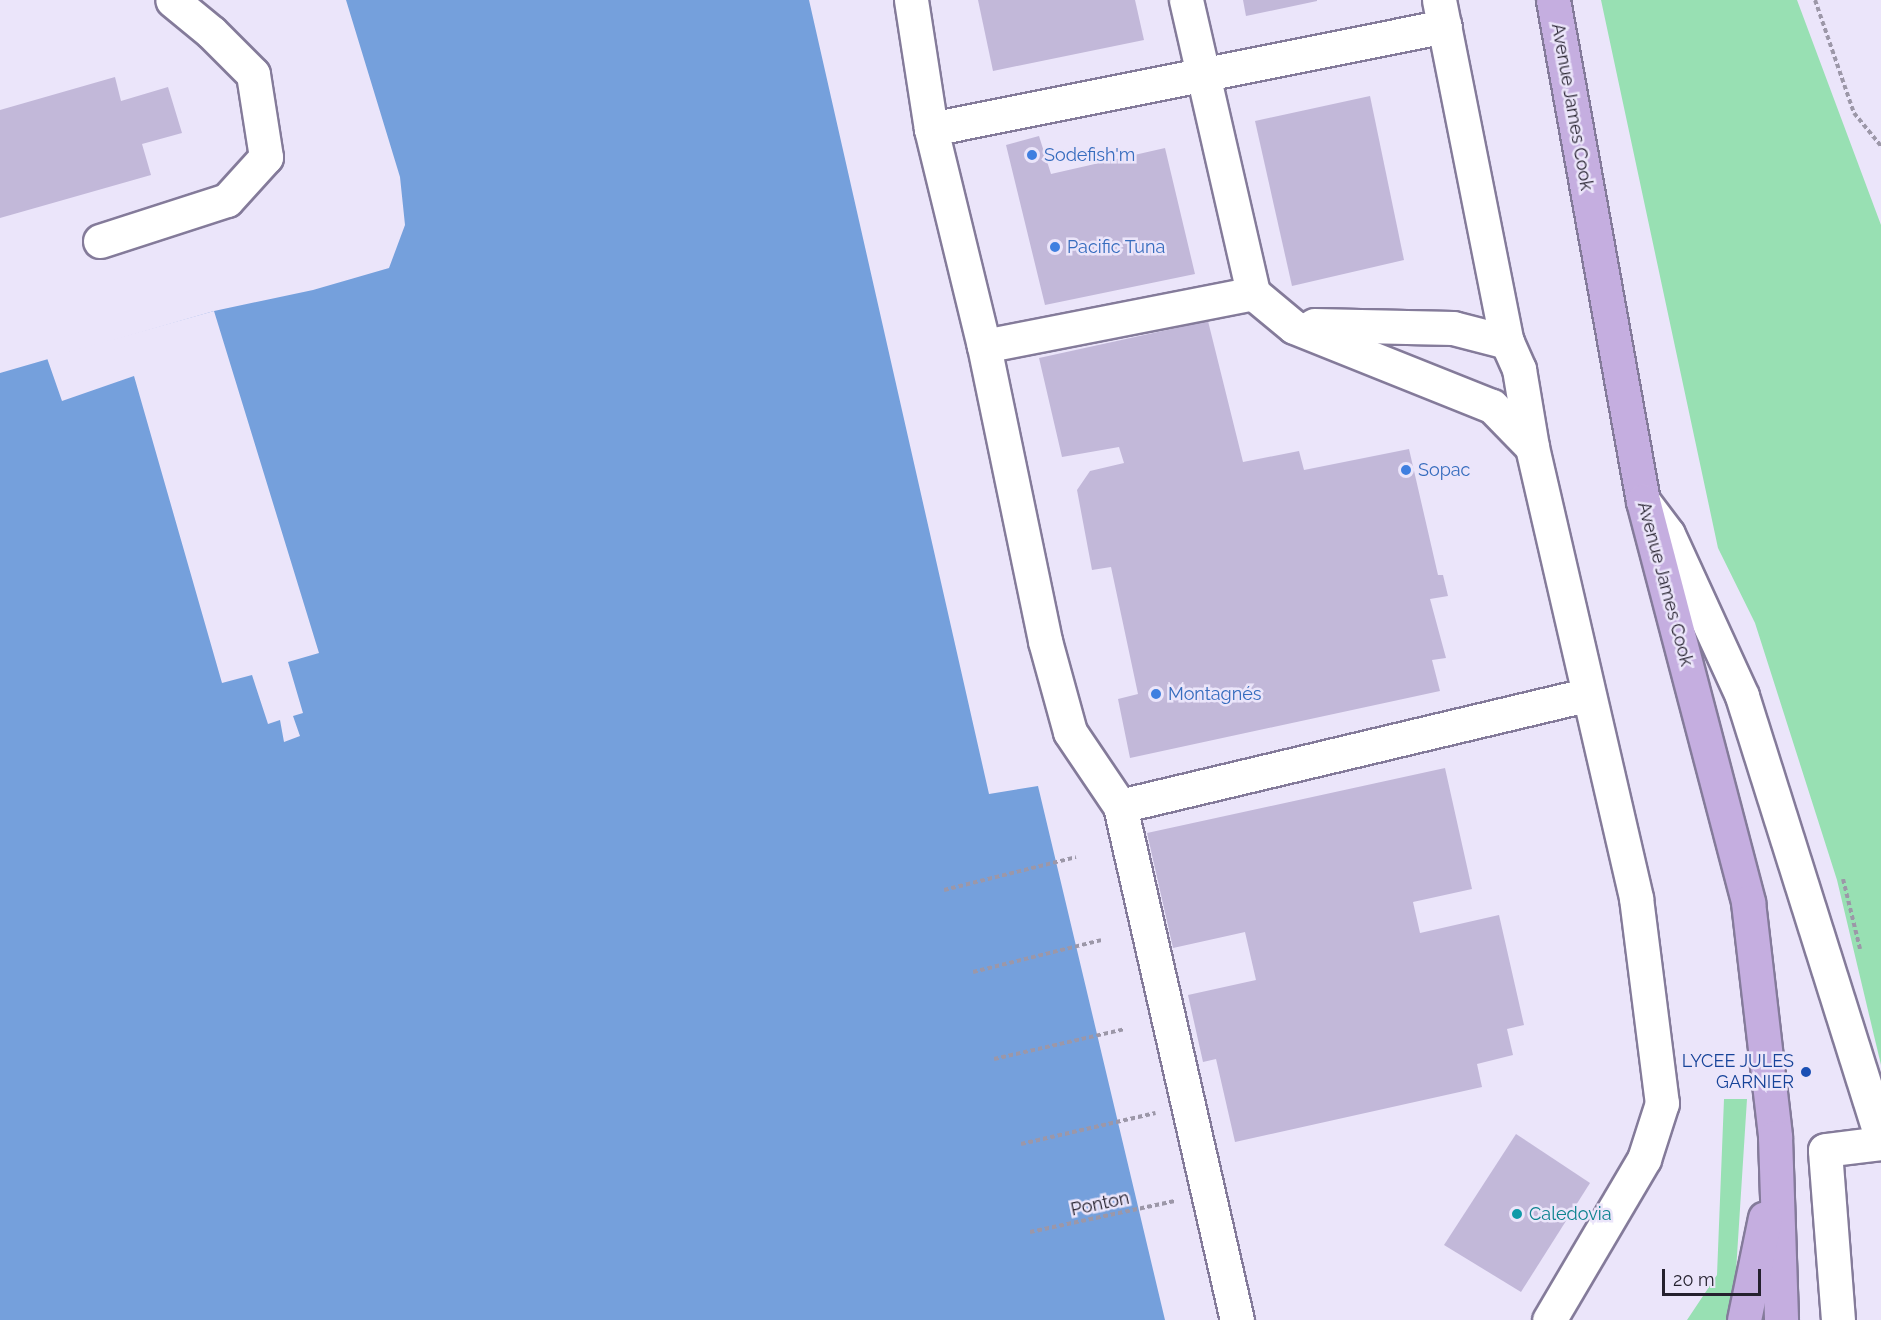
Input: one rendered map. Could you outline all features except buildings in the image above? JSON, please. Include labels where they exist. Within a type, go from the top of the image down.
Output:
[{"type":"main road","name":"Avenue James Cook","points":[[1553,0],[1643,501],[1748,902],[1775,1166],[1781,1320]]},
{"type":"main road","name":"Avenue James Cook","points":[[1744,1320],[1775,1166]]},
{"type":"lane","points":[[100,241],[227,200],[266,157],[253,74],[212,32],[172,0]]},
{"type":"lane","points":[[911,0],[931,129],[984,346],[1045,641],[1070,732],[1120,806],[1237,1320]]},
{"type":"lane","points":[[1186,0],[1253,293],[1294,327],[1492,406],[1532,447]]},
{"type":"lane","points":[[931,129],[1202,75],[1442,13],[1507,342],[1519,369],[1532,447],[1587,695],[1636,898],[1662,1103],[1644,1159],[1549,1320]]},
{"type":"lane","points":[[984,346],[1253,293]]},
{"type":"lane","points":[[1294,327],[1334,324],[1361,328],[1453,328],[1507,342]]},
{"type":"lane","points":[[1643,501],[1668,534],[1742,696],[1881,1136]]},
{"type":"lane","points":[[1120,806],[1587,695]]},
{"type":"lane","points":[[1838,1320],[1825,1150],[1881,1143]]},
{"type":"path","points":[[1815,0],[1854,113],[1881,146]]},
{"type":"path","points":[[944,890],[1076,857]]},
{"type":"path","points":[[974,972],[1101,940]]},
{"type":"path","points":[[994,1059],[1125,1029]]},
{"type":"path","points":[[1021,1144],[1155,1113]]},
{"type":"path","name":"Ponton","points":[[1030,1232],[1175,1202]]},
{"type":"green space","points":[[1601,0],[1797,0],[1881,225],[1881,1065],[1837,880],[1755,623],[1718,548]]},
{"type":"green space","points":[[1724,1099],[1747,1099],[1735,1287],[1728,1320],[1687,1320],[1717,1275]]},
{"type":"water","points":[[346,0],[809,0],[989,794],[1038,786],[1165,1320],[0,1320],[0,373],[214,311],[313,290],[389,268],[405,225],[400,177]]},
{"type":"pier","points":[[214,311],[319,653],[288,662],[303,713],[293,716],[300,736],[284,742],[280,720],[268,724],[252,675],[222,683],[134,376],[62,401],[47,358]]},
{"type":"place","name":"Sodefish'm","points":[[1032,155]]},
{"type":"place","name":"Pacific Tuna","points":[[1055,247]]},
{"type":"place","name":"Sopac","points":[[1406,470]]},
{"type":"place","name":"Montagnés","points":[[1156,694]]},
{"type":"place","name":"LYCEE JULES GARNIER","points":[[1806,1072]]},
{"type":"place","name":"Caledovia","points":[[1517,1214]]}]
